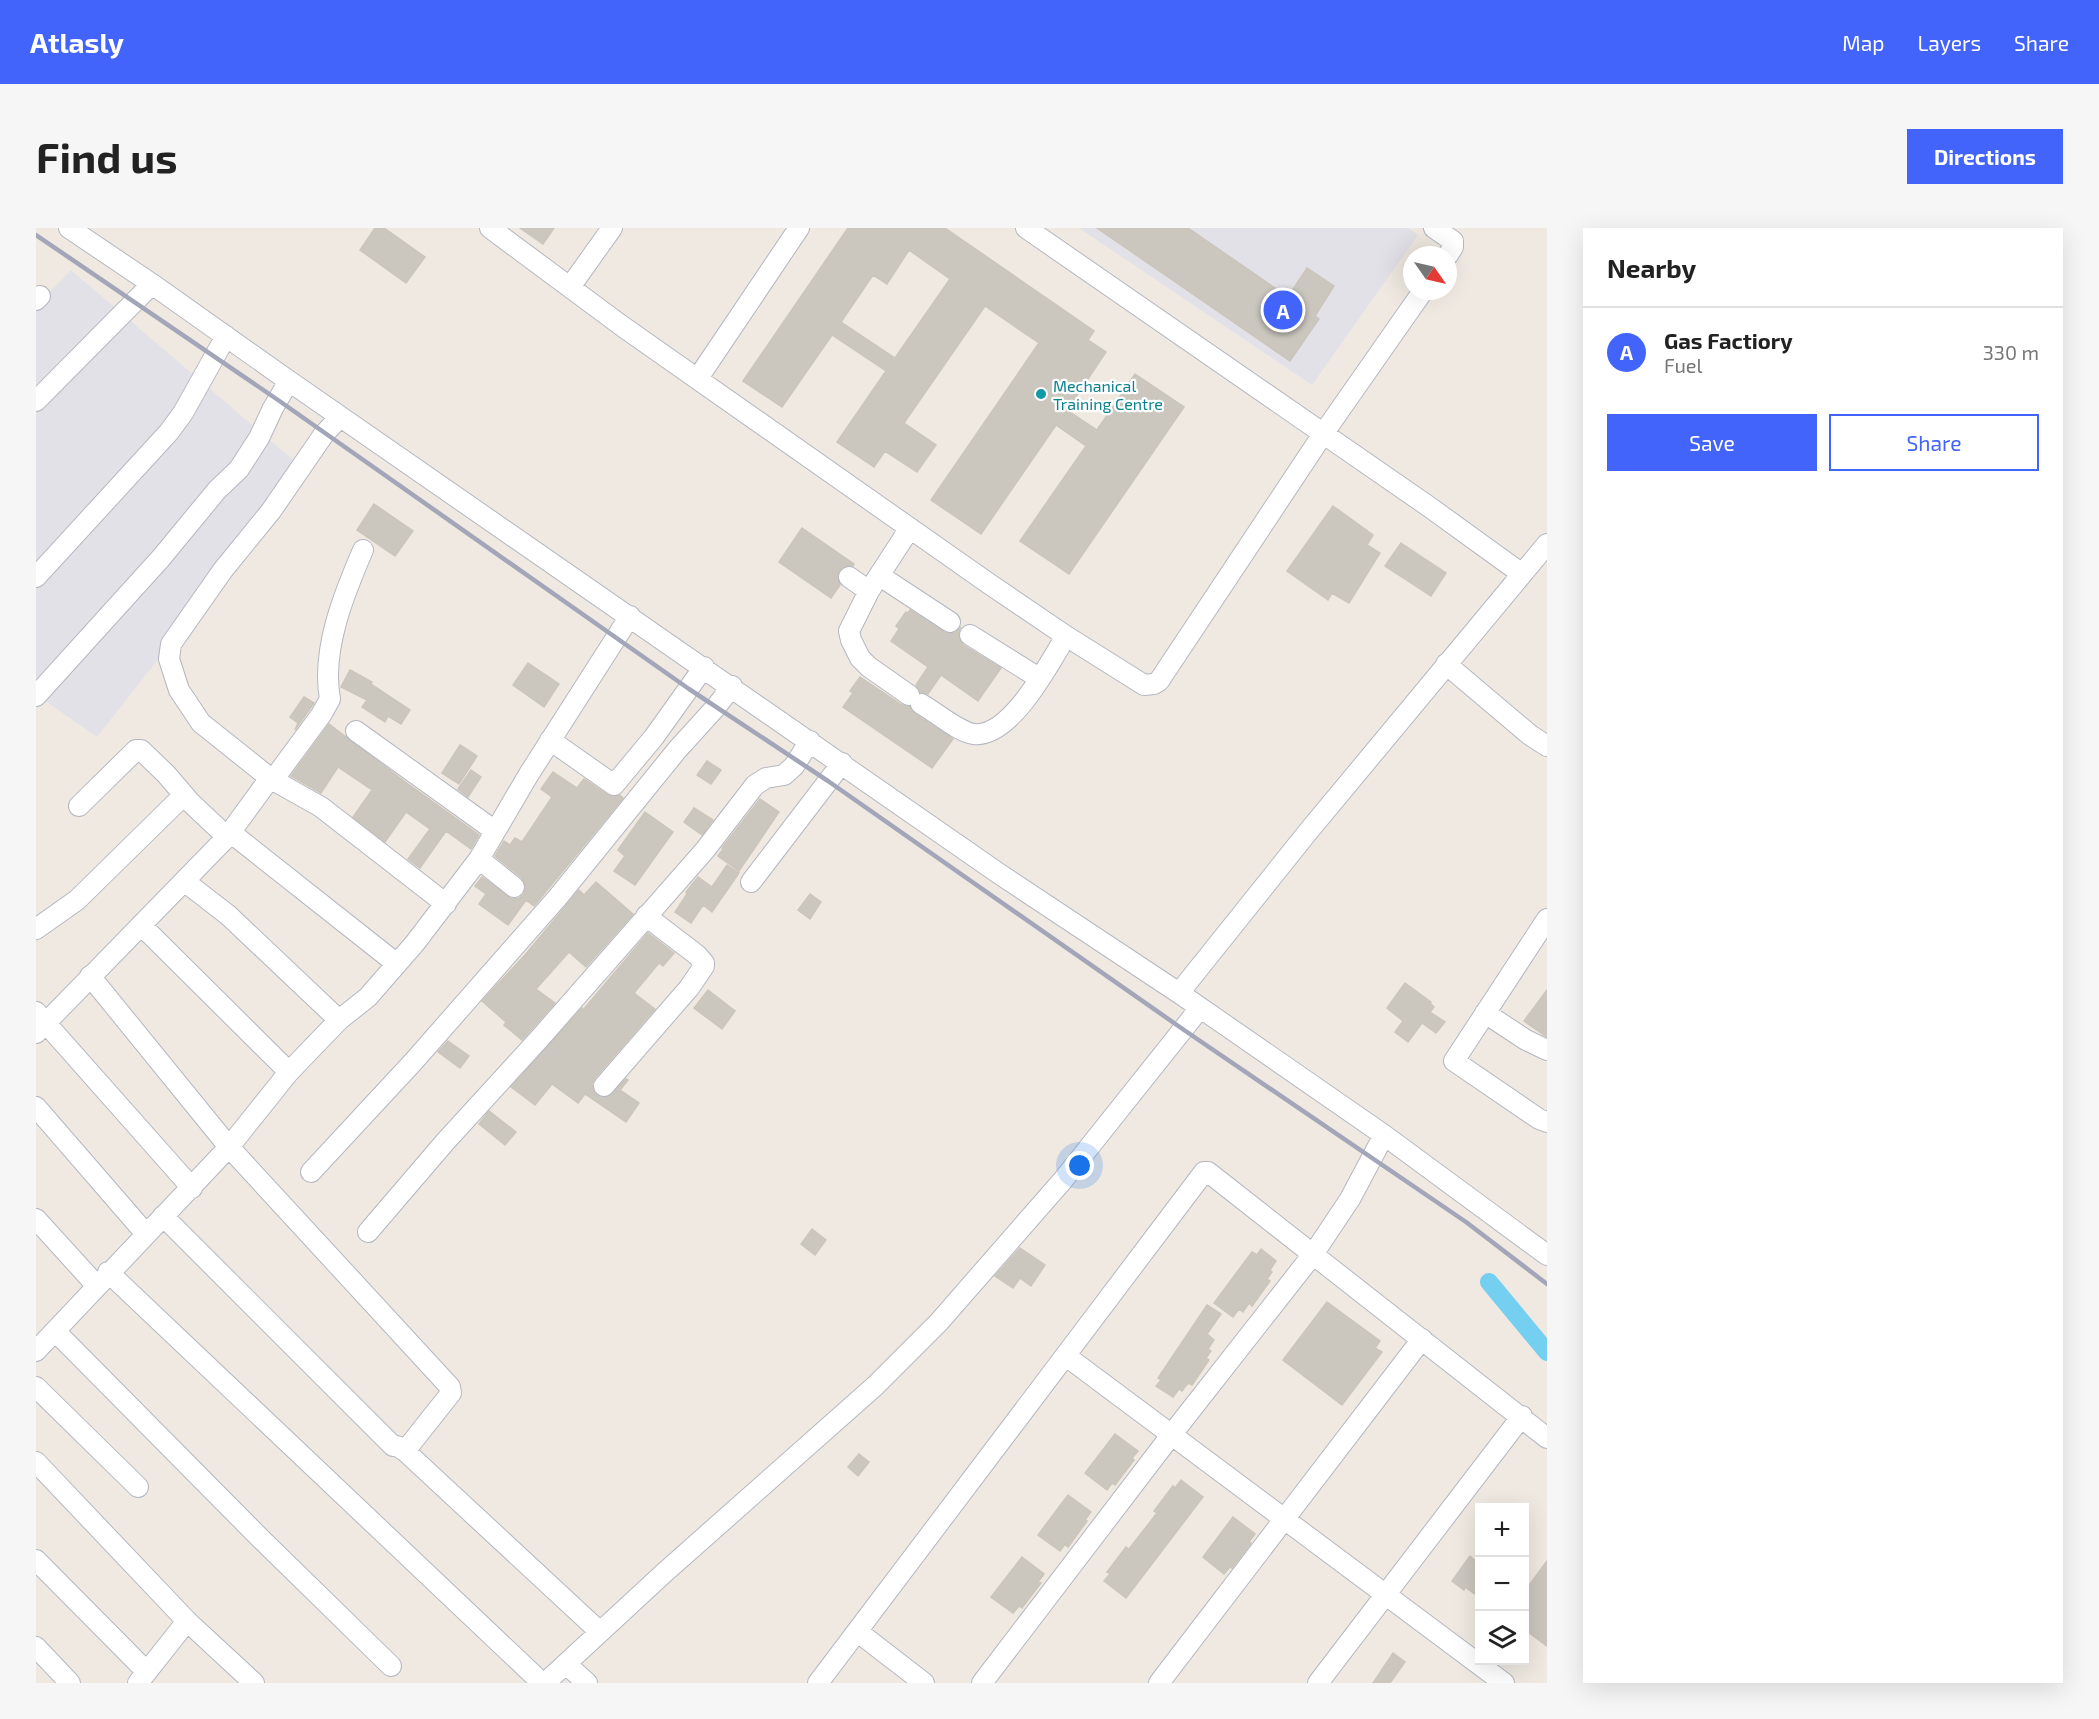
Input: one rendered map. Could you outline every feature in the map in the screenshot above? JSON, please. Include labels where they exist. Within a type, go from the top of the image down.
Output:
[{"type":"street","points":[[69,228],[732,686],[1001,875],[1179,993],[1384,1135],[1547,1255]]},
{"type":"street","points":[[490,228],[910,528],[1066,636],[1140,684],[1149,685],[1159,681],[1323,434],[1417,300]]},
{"type":"street","points":[[570,287],[612,228]]},
{"type":"street","points":[[698,378],[800,228]]},
{"type":"street","points":[[1026,228],[1522,574]]},
{"type":"street","points":[[1436,229],[1453,241],[1453,246]]},
{"type":"street","points":[[36,401],[152,284]]},
{"type":"street","points":[[36,577],[169,432],[183,413],[226,336]]},
{"type":"street","points":[[36,696],[161,558],[217,489],[239,469],[259,438],[289,381]]},
{"type":"street","points":[[340,417],[324,434],[271,511],[224,570],[171,644],[169,659],[179,690],[201,723],[272,779],[321,807],[446,904]]},
{"type":"street","points":[[910,528],[874,584],[849,631],[860,658],[915,700],[963,730],[974,734],[1001,726],[1039,678],[1066,636]]},
{"type":"street","points":[[1179,993],[1307,833],[1547,544]]},
{"type":"street","points":[[192,1188],[40,1022],[90,976],[229,835],[321,715],[330,699],[329,671],[339,609],[363,550]]},
{"type":"street","points":[[849,578],[874,584],[950,622]]},
{"type":"street","points":[[391,1666],[260,1538],[43,1340],[192,1188],[229,1147],[289,1072],[339,1020],[368,996],[446,904],[479,859],[550,740],[630,616]]},
{"type":"street","points":[[970,635],[1039,678]]},
{"type":"street","points":[[1446,664],[1547,746]]},
{"type":"street","points":[[614,785],[654,737],[704,667]]},
{"type":"street","points":[[311,1172],[428,1045],[558,897],[732,686]]},
{"type":"street","points":[[356,731],[495,831]]},
{"type":"street","points":[[550,740],[636,801]]},
{"type":"street","points":[[368,1232],[705,850],[755,786],[766,778],[784,775],[794,766],[810,741]]},
{"type":"street","points":[[79,806],[136,750],[145,753],[184,795],[229,835],[397,964]]},
{"type":"street","points":[[751,882],[842,763]]},
{"type":"street","points":[[36,929],[77,900],[184,795]]},
{"type":"street","points":[[479,859],[514,887]]},
{"type":"street","points":[[184,882],[237,923],[339,1020]]},
{"type":"street","points":[[604,1086],[689,988],[704,966],[697,954],[646,916]]},
{"type":"street","points":[[1547,919],[1454,1061],[1539,1119],[1547,1122]]},
{"type":"street","points":[[141,925],[289,1072]]},
{"type":"street","points":[[90,976],[229,1147],[450,1387],[450,1393],[405,1450]]},
{"type":"street","points":[[36,1219],[544,1683],[875,1386],[939,1322],[1064,1179],[1200,1008]]},
{"type":"street","points":[[1485,1013],[1526,1040],[1547,1050]]},
{"type":"street","points":[[36,1107],[146,1234]]},
{"type":"street","points":[[982,1683],[1314,1253],[1350,1199],[1384,1135]]},
{"type":"street","points":[[818,1683],[1204,1172],[1208,1172],[1314,1253],[1547,1438]]},
{"type":"street","points":[[163,1216],[393,1446],[405,1450],[600,1632]]},
{"type":"street","points":[[1160,1683],[1422,1339]]},
{"type":"street","points":[[1066,1356],[1504,1683]]},
{"type":"street","points":[[36,1387],[138,1487]]},
{"type":"street","points":[[1317,1683],[1522,1416]]},
{"type":"street","points":[[36,1462],[187,1621],[254,1683]]},
{"type":"street","points":[[36,1560],[142,1678],[187,1621]]},
{"type":"street","points":[[858,1632],[924,1683]]},
{"type":"street","points":[[36,1647],[70,1683]]},
{"type":"street","points":[[566,1664],[587,1683]]},
{"type":"shaded area","points":[[1079,228],[1408,228],[1418,235],[1410,246],[1403,246],[1403,256],[1312,385]]},
{"type":"shaded area","points":[[71,270],[306,471],[97,737],[40,697],[36,699],[36,306]]},
{"type":"building","points":[[375,228],[384,228],[425,257],[406,283],[360,250]]},
{"type":"building","points":[[520,228],[554,228],[543,244]]},
{"type":"building","name":"Mechanical Training Centre","points":[[848,228],[945,228],[1094,331],[1088,340],[1106,352],[1067,410],[1097,430],[1135,374],[1184,407],[1069,574],[1020,541],[1086,446],[1056,425],[981,534],[931,500],[1039,343],[985,306],[904,423],[936,445],[917,472],[885,451],[874,467],[837,442],[886,371],[832,335],[782,407],[743,381]],"holes":[[[909,250],[950,279],[895,358],[841,322],[873,275],[887,284]]]},
{"type":"building","points":[[1097,228],[1188,228],[1288,297],[1307,268],[1334,286],[1315,316],[1319,319],[1290,361]]},
{"type":"building","points":[[374,504],[413,531],[395,556],[357,530]]},
{"type":"building","points":[[1333,506],[1373,535],[1367,545],[1380,553],[1349,603],[1332,593],[1328,600],[1287,571]]},
{"type":"building","points":[[802,528],[854,564],[844,566],[839,571],[837,577],[840,585],[831,598],[779,562]]},
{"type":"building","points":[[1401,543],[1446,573],[1431,596],[1385,566]]},
{"type":"building","points":[[910,610],[944,632],[955,633],[960,628],[958,635],[963,645],[1001,668],[978,701],[941,675],[928,694],[920,692],[916,685],[928,667],[891,641],[899,629],[896,626]]},
{"type":"building","points":[[528,663],[559,684],[544,707],[513,685]]},
{"type":"building","points":[[350,670],[372,682],[371,684],[410,710],[401,724],[388,716],[385,722],[362,707],[367,700],[341,687]]},
{"type":"building","points":[[860,677],[902,705],[910,707],[915,714],[953,739],[932,768],[843,707]]},
{"type":"building","points":[[304,697],[314,703],[295,730],[298,723],[290,717]]},
{"type":"building","points":[[329,724],[479,835],[471,849],[446,831],[420,868],[408,859],[430,829],[406,812],[385,842],[353,817],[372,790],[338,767],[321,793],[291,776]]},
{"type":"building","points":[[460,745],[477,756],[459,784],[442,773]]},
{"type":"building","points":[[707,761],[721,770],[711,784],[697,775]]},
{"type":"building","points":[[471,770],[481,777],[468,797],[458,789]]},
{"type":"building","points":[[553,772],[577,788],[584,779],[608,795],[613,797],[620,795],[623,798],[534,906],[526,900],[508,925],[479,904],[486,894],[475,886],[482,877],[512,899],[524,894],[525,883],[522,878],[495,856],[504,841],[510,845],[515,838],[522,842],[552,797],[541,789]]},
{"type":"building","points":[[760,799],[779,812],[739,871],[718,856]]},
{"type":"building","points":[[694,808],[713,820],[702,835],[684,822]]},
{"type":"building","points":[[645,812],[673,832],[635,885],[614,871],[625,856],[618,850]]},
{"type":"building","points":[[727,865],[739,873],[712,912],[703,905],[691,923],[675,912],[698,877],[712,887]]},
{"type":"building","points":[[596,882],[633,914],[586,967],[569,952],[536,989],[555,1003],[522,1040],[504,1025],[506,1022],[482,1001],[525,955],[579,890],[584,895]]},
{"type":"building","points":[[810,894],[821,902],[810,919],[798,910]]},
{"type":"building","points":[[648,933],[674,953],[663,966],[659,963],[634,993],[655,1009],[592,1084],[597,1095],[607,1097],[626,1079],[628,1080],[620,1090],[639,1103],[626,1122],[585,1094],[578,1103],[552,1084],[535,1105],[511,1087],[582,1008],[583,1010]]},
{"type":"building","points":[[1405,983],[1431,1002],[1434,1007],[1430,1012],[1445,1022],[1436,1033],[1422,1023],[1408,1042],[1395,1032],[1403,1021],[1387,1008]]},
{"type":"building","points":[[708,990],[735,1011],[722,1029],[694,1008]]},
{"type":"building","points":[[1547,990],[1547,1037],[1524,1021]]},
{"type":"building","points":[[448,1041],[469,1056],[460,1068],[438,1052]]},
{"type":"building","points":[[489,1111],[516,1132],[505,1145],[479,1124]]},
{"type":"building","points":[[812,1229],[826,1240],[815,1255],[801,1244]]},
{"type":"building","points":[[1020,1248],[1045,1265],[1031,1286],[1020,1278],[1013,1288],[995,1276]]},
{"type":"building","points":[[1261,1249],[1276,1261],[1267,1279],[1270,1281],[1252,1306],[1249,1303],[1243,1312],[1239,1309],[1233,1317],[1214,1303],[1252,1252],[1257,1255]]},
{"type":"building","points":[[1327,1302],[1380,1341],[1375,1348],[1382,1352],[1342,1405],[1283,1360]]},
{"type":"building","points":[[1207,1305],[1221,1314],[1207,1334],[1214,1340],[1208,1349],[1211,1351],[1206,1358],[1209,1360],[1192,1385],[1188,1383],[1173,1397],[1156,1386],[1161,1380],[1158,1378]]},
{"type":"building","points":[[1115,1434],[1138,1451],[1115,1485],[1112,1483],[1107,1490],[1085,1473]]},
{"type":"building","points":[[859,1454],[869,1462],[858,1476],[848,1467]]},
{"type":"building","points":[[1181,1480],[1203,1497],[1126,1598],[1104,1581],[1110,1574],[1107,1572],[1126,1547],[1129,1549],[1157,1513],[1154,1511],[1173,1486],[1175,1488]]},
{"type":"building","points":[[1068,1495],[1091,1512],[1068,1547],[1065,1544],[1060,1551],[1038,1535]]},
{"type":"building","points":[[1233,1517],[1255,1534],[1232,1568],[1230,1567],[1224,1574],[1203,1557]]},
{"type":"building","points":[[1470,1556],[1475,1560],[1475,1594],[1465,1587],[1464,1590],[1452,1581]]},
{"type":"building","points":[[1022,1557],[1044,1574],[1038,1582],[1041,1583],[1022,1608],[1019,1606],[1013,1613],[991,1597]]},
{"type":"building","points":[[1547,1561],[1547,1646],[1529,1633],[1529,1585]]},
{"type":"building","points":[[1393,1653],[1405,1662],[1390,1683],[1373,1683]]},
{"type":"waterway","points":[[1489,1282],[1547,1352]]},
{"type":"railway","points":[[36,235],[278,400],[689,689],[828,781],[1184,1030],[1466,1222],[1547,1284]]},
{"type":"place","name":"Gas Factiory","points":[[1283,310]]},
{"type":"place","name":"Mechanical Training Centre","points":[[1041,394]]}]
